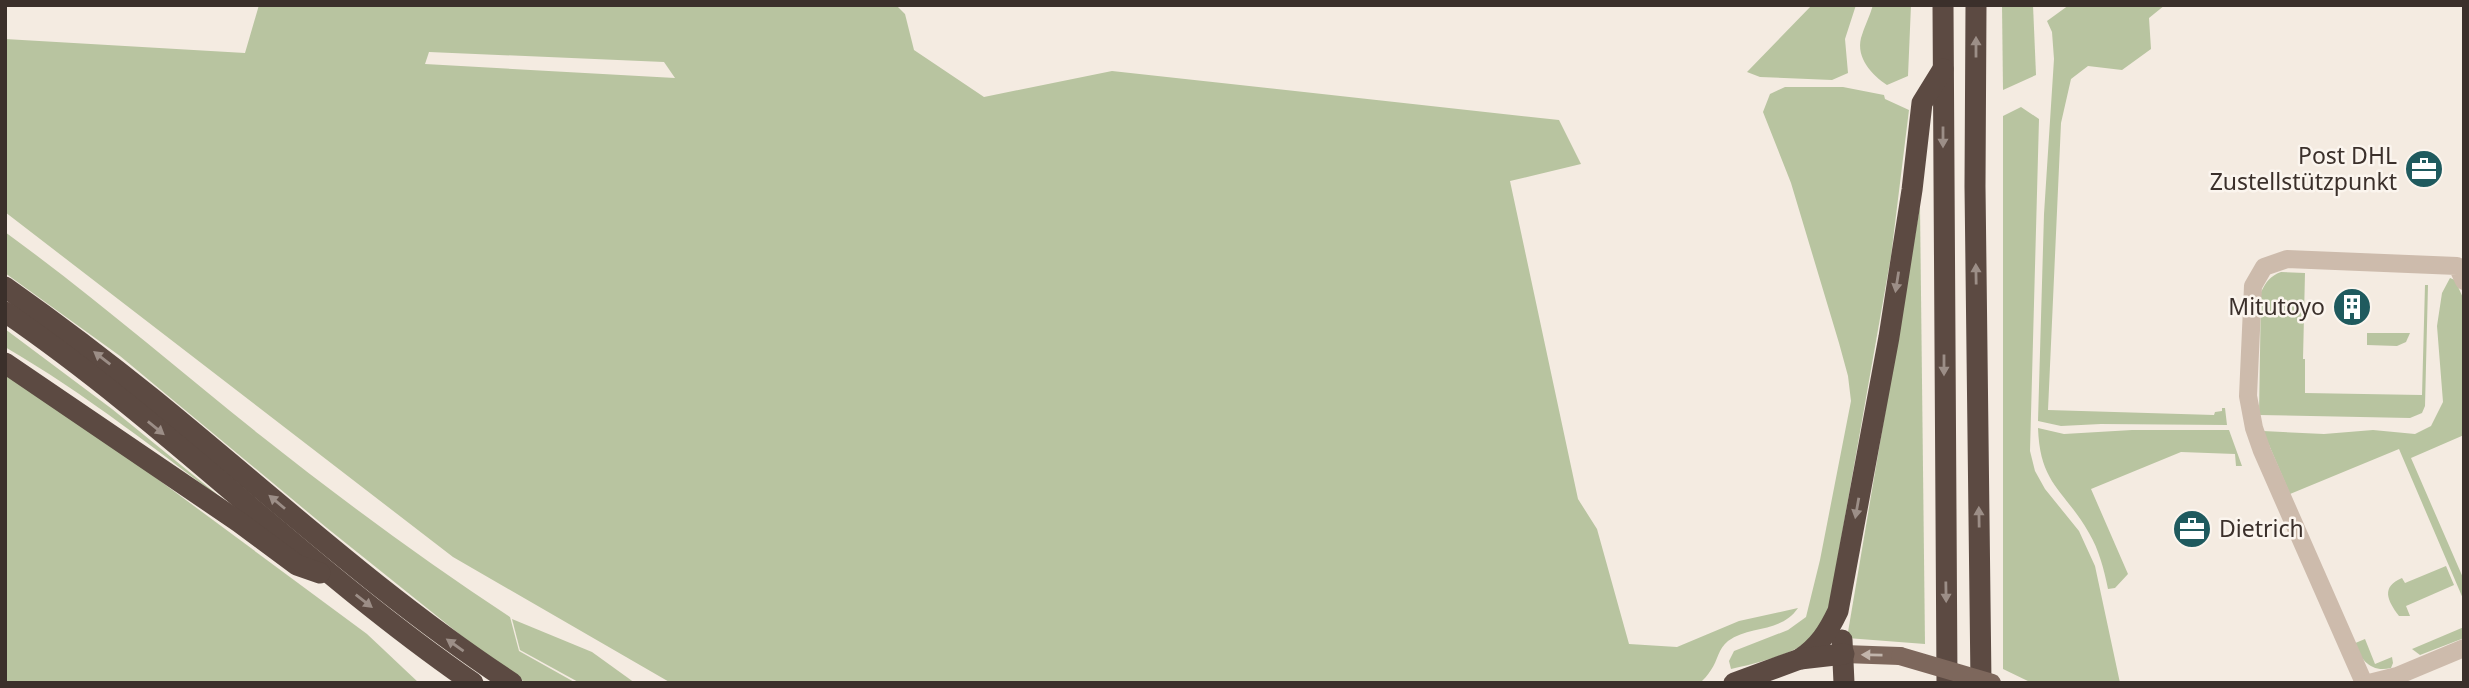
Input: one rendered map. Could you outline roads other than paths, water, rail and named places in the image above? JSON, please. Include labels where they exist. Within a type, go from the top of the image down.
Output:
[{"type":"highway","points":[[1942,5],[1947,683]]},
{"type":"highway","points":[[1976,5],[1975,186],[1981,683]]},
{"type":"highway","points":[[1800,659],[1815,649],[1828,632],[1838,611],[1889,337],[1912,190],[1922,103],[1943,69]]},
{"type":"highway","points":[[5,287],[66,330],[153,399],[426,624],[512,683]]},
{"type":"highway","points":[[5,312],[141,415],[336,579],[473,683]]},
{"type":"highway","points":[[5,363],[239,522],[297,565],[336,579]]},
{"type":"highway","points":[[1838,611],[1844,654],[1844,683]]},
{"type":"highway","points":[[1734,683],[1800,659],[1844,654]]},
{"type":"main road","points":[[1844,654],[1900,656],[1992,683]]},
{"type":"street","points":[[2464,281],[2457,266],[2287,259],[2264,267],[2253,286],[2248,396],[2262,452],[2367,683],[2397,676],[2464,648]]},
{"type":"place","name":"Post DHL Zustellstützpunkt","points":[[2424,169]]},
{"type":"place","name":"Mitutoyo","points":[[2352,307]]},
{"type":"place","name":"Dietrich","points":[[2192,529]]}]
